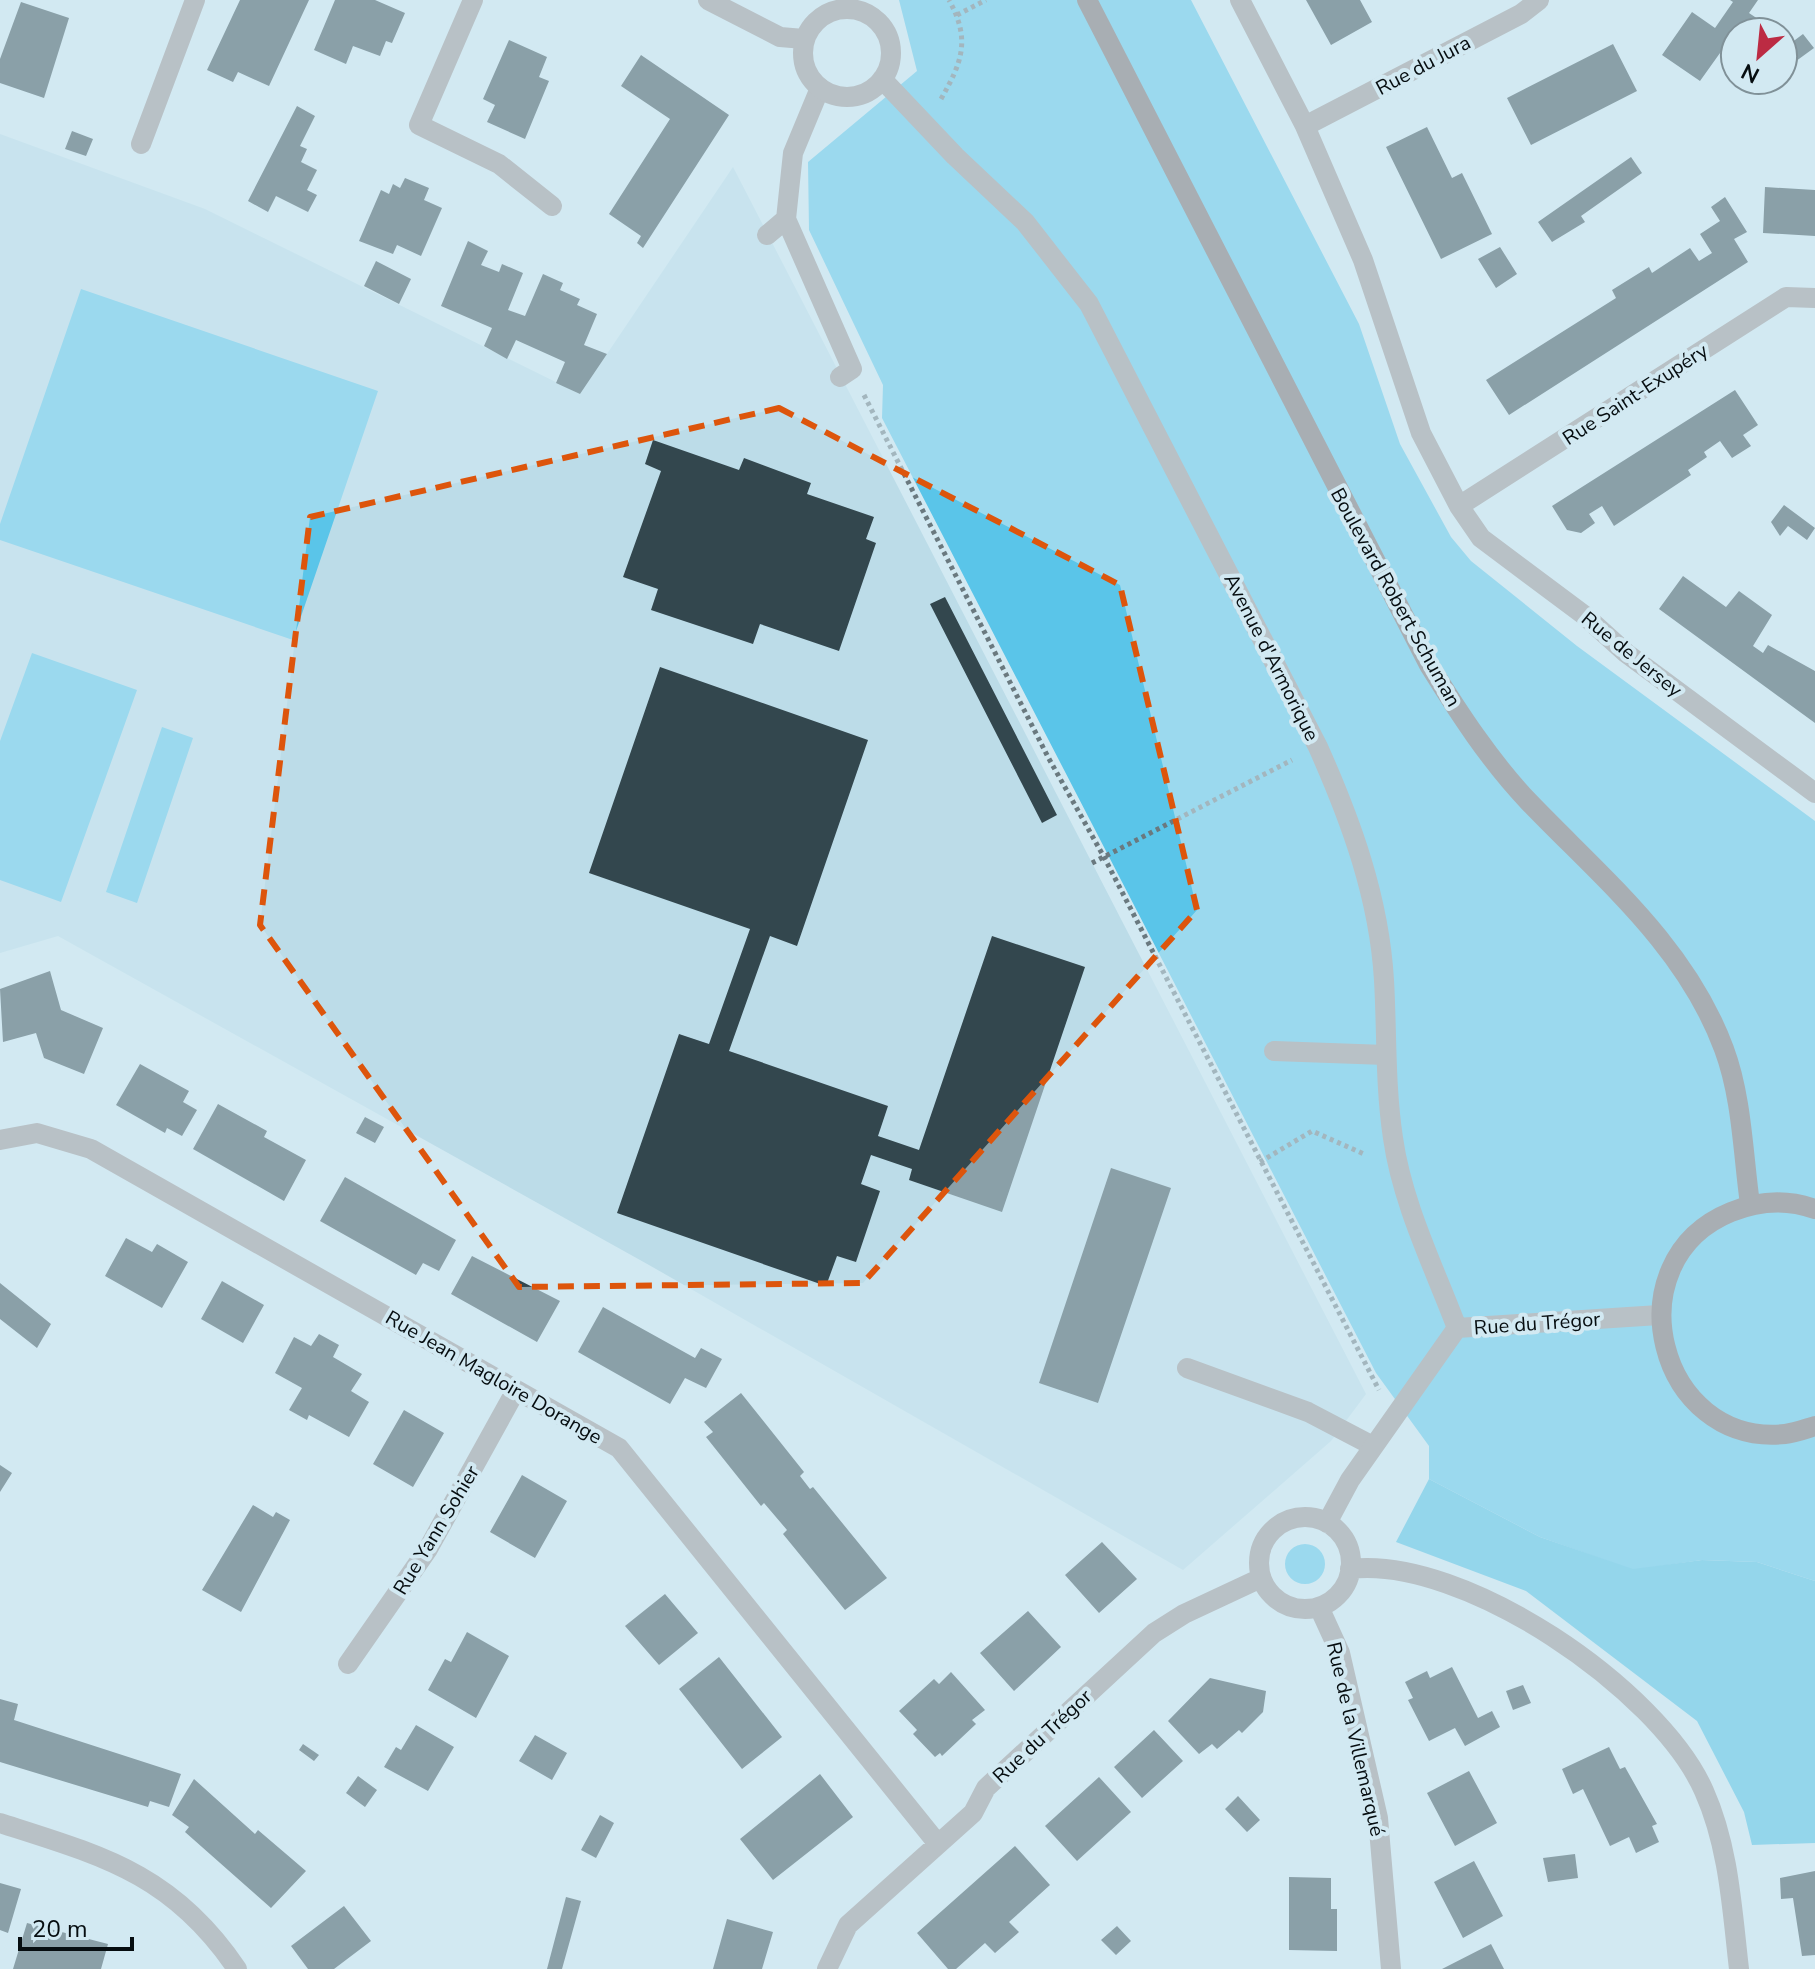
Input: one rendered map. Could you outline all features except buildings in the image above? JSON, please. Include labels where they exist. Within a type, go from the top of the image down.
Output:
[{"type":"main road","name":"Boulevard Robert Schuman","points":[[1087,0],[1429,665],[1473,735],[1527,800],[1618,889],[1659,936],[1694,988],[1724,1049],[1735,1098],[1750,1204]]},
{"type":"main road","points":[[1815,1209],[1781,1202],[1750,1204],[1715,1219],[1685,1244],[1666,1278],[1659,1315],[1665,1353],[1683,1387],[1711,1414],[1746,1430],[1784,1434],[1815,1426]]},
{"type":"street","points":[[141,144],[195,0]]},
{"type":"street","points":[[473,0],[419,125],[499,164],[552,206]]},
{"type":"street","points":[[708,0],[780,37],[804,39]]},
{"type":"street","points":[[1240,0],[1305,126],[1363,260],[1421,433],[1459,506]]},
{"type":"street","name":"Rue du Jura","points":[[1305,126],[1521,14],[1539,0]]},
{"type":"street","points":[[858,5],[888,38],[891,52],[882,79],[872,89],[846,97],[820,88],[804,66],[804,39],[819,18],[858,5]]},
{"type":"street","name":"Avenue d'Armorique","points":[[882,79],[961,162],[1025,222],[1089,304],[1318,747],[1349,818],[1372,893],[1384,978],[1386,1055],[1396,1153],[1416,1221],[1457,1328]]},
{"type":"street","points":[[820,88],[793,153],[786,219],[846,373]]},
{"type":"street","points":[[767,235],[786,219]]},
{"type":"street","name":"Rue Saint-Exupéry","points":[[1459,506],[1786,297],[1815,298]]},
{"type":"street","name":"Rue de Jersey","points":[[1459,506],[1481,538],[1584,615],[1626,653],[1815,793]]},
{"type":"street","points":[[1274,1051],[1386,1055]]},
{"type":"street","name":"Rue Jean Magloire Dorange","points":[[0,1140],[37,1133],[91,1149],[619,1448],[938,1844]]},
{"type":"street","name":"Rue du Trégor","points":[[1327,1523],[1373,1446],[1457,1328],[1659,1315]]},
{"type":"street","points":[[1187,1368],[1308,1412],[1373,1446]]},
{"type":"street","name":"Rue Yann Sohier","points":[[348,1664],[428,1549],[516,1390]]},
{"type":"street","points":[[1312,1517],[1327,1523],[1345,1542],[1350,1569],[1340,1592],[1319,1607],[1291,1607],[1278,1600],[1261,1578],[1261,1547],[1269,1533],[1296,1518],[1312,1517]]},
{"type":"street","points":[[1350,1569],[1411,1571],[1475,1593],[1558,1642],[1635,1701],[1664,1731],[1704,1790],[1723,1848],[1739,1969]]},
{"type":"street","name":"Rue du Trégor","points":[[827,1969],[848,1925],[973,1813],[986,1788],[1154,1633],[1184,1614],[1261,1578]]},
{"type":"street","name":"Rue de la Villemarqué","points":[[1319,1607],[1340,1653],[1378,1818],[1391,1969]]},
{"type":"street","points":[[0,1823],[108,1858],[169,1893],[219,1942],[237,1969]]},
{"type":"path","points":[[941,100],[957,70],[964,36],[949,0]]},
{"type":"path","points":[[957,15],[986,0]]},
{"type":"path","points":[[846,373],[1041,744],[1104,857],[1379,1390]]},
{"type":"path","points":[[1092,863],[1318,747]]},
{"type":"path","points":[[1162,829],[1165,836]]},
{"type":"path","points":[[1260,1162],[1311,1129],[1363,1151],[1368,1165]]},
{"type":"highlighted area","points":[[779,408],[1120,585],[1197,910],[863,1283],[519,1287],[260,925],[310,517]]},
{"type":"shaded area","points":[[899,0],[1191,0],[1359,324],[1400,444],[1451,537],[1471,561],[1577,646],[1815,821],[1815,1581],[1757,1562],[1702,1560],[1633,1570],[1540,1537],[1429,1479],[1429,1446],[1376,1373],[882,418],[883,385],[809,230],[808,162],[917,71]]},
{"type":"shaded area","points":[[0,134],[205,209],[580,394],[733,167],[1366,1394],[1331,1441],[1183,1570],[649,1265],[58,936],[0,953]]},
{"type":"shaded area","points":[[81,289],[378,391],[293,640],[0,540],[0,524]]},
{"type":"shaded area","points":[[32,653],[137,690],[61,902],[0,880],[0,741]]},
{"type":"shaded area","points":[[162,727],[193,738],[137,903],[106,892]]},
{"type":"shaded area","points":[[1429,1479],[1540,1537],[1633,1569],[1702,1560],[1757,1562],[1815,1581],[1815,1843],[1752,1845],[1744,1812],[1697,1721],[1526,1591],[1396,1542]]},
{"type":"shaded area","points":[[1305,1544],[1319,1550],[1325,1564],[1319,1578],[1305,1584],[1291,1578],[1285,1564],[1291,1550]]}]
